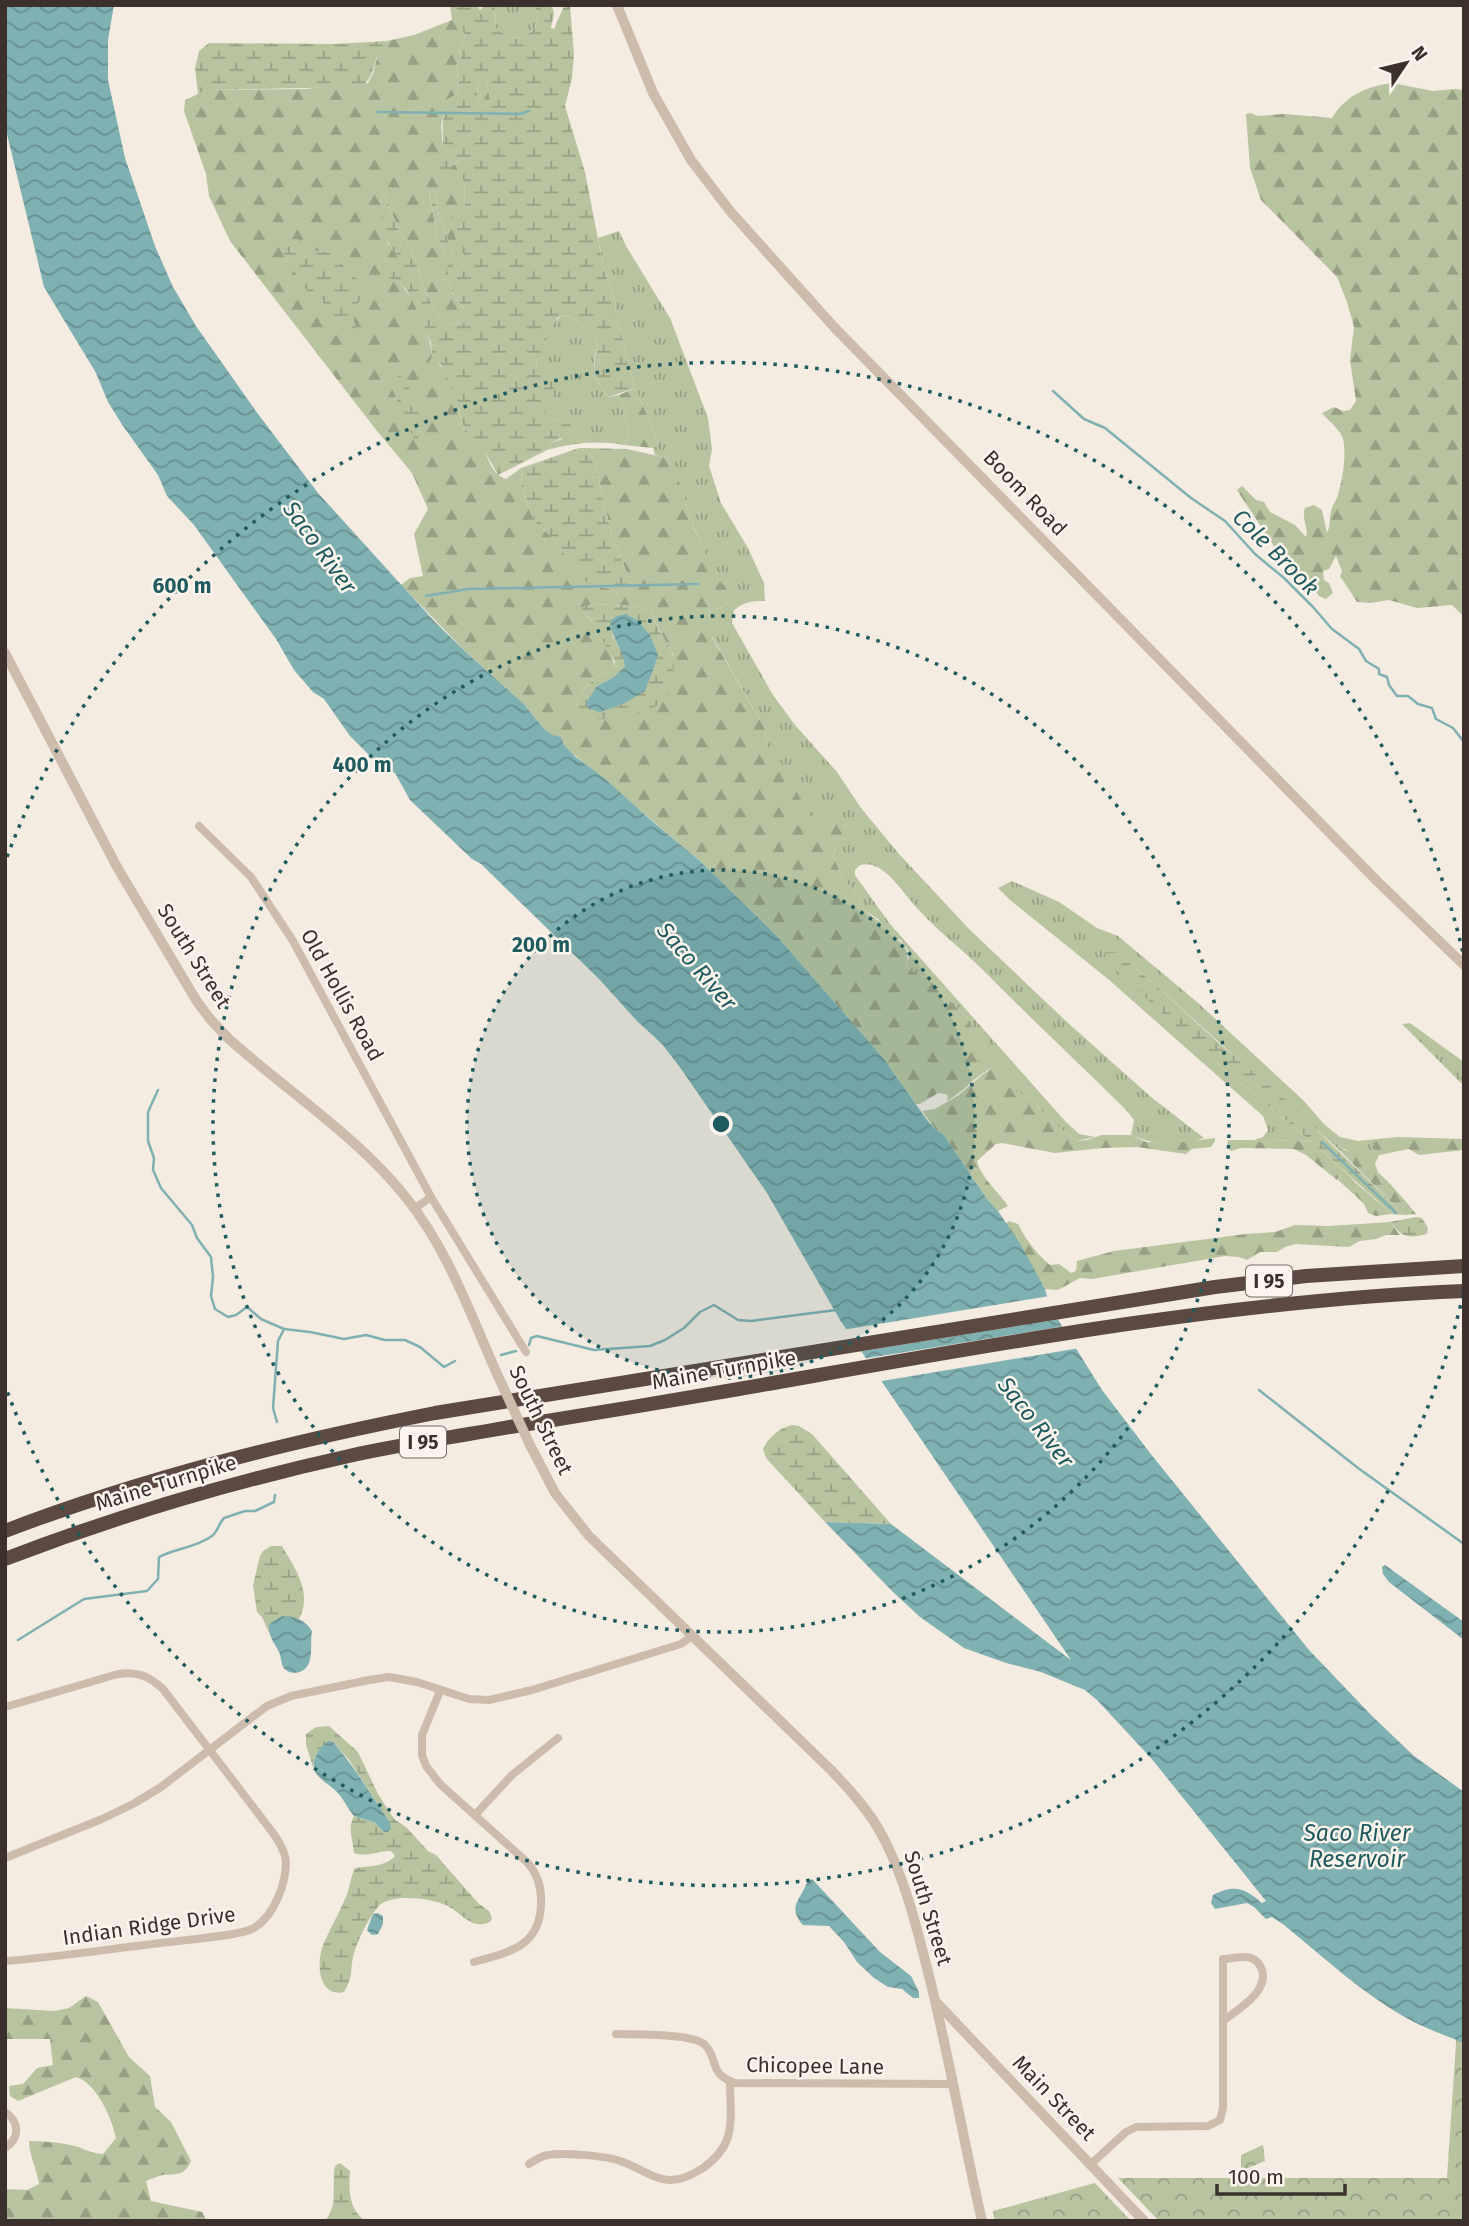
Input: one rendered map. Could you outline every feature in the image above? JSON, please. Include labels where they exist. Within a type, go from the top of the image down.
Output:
[{"type":"highway","name":"Maine Turnpike","points":[[5,1531],[141,1484],[235,1456],[327,1434],[435,1413],[1075,1309],[1306,1276],[1464,1266]]},
{"type":"highway","name":"Maine Turnpike","points":[[5,1559],[160,1504],[350,1456],[1089,1330],[1247,1308],[1386,1294],[1464,1291]]},
{"type":"street","name":"Boom Road","points":[[617,5],[648,82],[691,160],[781,270],[1377,881],[1464,965]]},
{"type":"street","name":"South Street","points":[[5,653],[117,867],[202,1010],[229,1039],[371,1160],[414,1209],[446,1262],[530,1445],[555,1493],[606,1553],[831,1770],[872,1818],[904,1884],[936,2002],[982,2221]]},
{"type":"street","name":"Old Hollis Road","points":[[199,826],[251,877],[293,941],[431,1197],[526,1352]]},
{"type":"street","points":[[414,1209],[431,1197]]},
{"type":"street","points":[[5,1858],[135,1803],[267,1706],[291,1696],[390,1677],[480,1700],[505,1697],[681,1644],[692,1636]]},
{"type":"street","name":"Indian Ridge Drive","points":[[5,1707],[118,1674],[136,1673],[151,1679],[163,1689],[273,1833],[284,1852],[286,1862],[274,1905],[255,1927],[242,1932],[5,1961]]},
{"type":"street","points":[[440,1691],[422,1735],[424,1761],[433,1777],[533,1868],[538,1879],[541,1902],[538,1924],[529,1939],[514,1950],[474,1962]]},
{"type":"street","points":[[475,1815],[512,1775],[558,1738]]},
{"type":"street","points":[[1091,2164],[1126,2132],[1136,2127],[1208,2126],[1220,2120],[1223,2108],[1223,2021],[1223,1959],[1254,1959],[1263,1974],[1260,1986],[1246,2004],[1223,2021]]},
{"type":"street","name":"Main Street","points":[[936,2002],[1144,2221]]},
{"type":"street","name":"Chicopee Lane","points":[[616,2034],[697,2040],[708,2049],[719,2074],[730,2081],[746,2084],[953,2084]]},
{"type":"street","points":[[529,2164],[547,2155],[562,2154],[615,2160],[664,2180],[692,2174],[719,2155],[727,2143],[730,2081]]},
{"type":"street","points":[[5,2112],[15,2121],[17,2131],[14,2140],[5,2148]]},
{"type":"green space","points":[[450,5],[477,5],[480,10],[485,5],[495,5],[496,30],[517,39],[525,37],[535,27],[538,17],[535,5],[552,5],[554,14],[551,28],[554,29],[564,6],[570,5],[574,55],[565,106],[585,172],[604,270],[616,304],[615,313],[635,388],[609,397],[600,386],[596,373],[598,346],[575,319],[564,315],[557,318],[545,343],[545,356],[537,360],[536,366],[550,372],[556,382],[545,413],[551,421],[560,420],[570,424],[572,433],[551,443],[547,450],[498,475],[479,441],[468,433],[461,422],[458,401],[440,363],[432,368],[427,367],[432,357],[431,343],[407,290],[387,277],[399,268],[402,261],[391,249],[385,233],[380,199],[384,194],[416,261],[433,308],[441,319],[449,323],[461,324],[467,321],[467,313],[453,294],[448,276],[448,259],[437,236],[429,190],[434,189],[439,216],[452,254],[459,259],[464,255],[454,232],[452,216],[465,208],[464,183],[459,161],[453,165],[451,176],[446,176],[439,168],[443,155],[444,114],[437,109],[442,102],[457,94],[459,84],[456,66],[461,58],[459,51],[465,36],[460,23],[452,20]],"holes":[[[485,73],[490,99],[480,107],[477,93],[479,76]]]},
{"type":"green space","points":[[495,5],[535,5],[538,17],[535,27],[525,37],[517,39],[496,30]]},
{"type":"green space","points":[[452,20],[460,23],[465,36],[459,51],[461,58],[456,66],[459,84],[457,94],[443,102],[441,126],[444,157],[453,165],[460,161],[464,183],[465,208],[452,216],[464,256],[459,259],[452,254],[439,216],[434,190],[429,191],[437,236],[448,259],[448,276],[453,294],[467,313],[468,321],[461,324],[449,323],[441,319],[433,308],[416,261],[384,194],[380,199],[388,244],[402,261],[399,283],[422,317],[432,357],[452,384],[462,423],[482,445],[492,467],[500,476],[506,479],[521,468],[521,486],[534,521],[552,537],[594,585],[610,589],[618,595],[629,578],[612,537],[597,471],[591,456],[579,448],[627,449],[667,458],[676,473],[696,534],[718,579],[734,596],[733,605],[710,610],[707,615],[713,625],[712,637],[765,729],[767,750],[779,759],[815,825],[827,829],[833,824],[846,824],[833,855],[842,878],[855,891],[864,910],[885,926],[889,936],[899,940],[905,947],[908,955],[906,965],[911,971],[929,979],[970,1021],[972,1034],[985,1045],[985,1052],[971,1069],[920,1104],[916,1104],[884,1059],[776,935],[700,861],[544,729],[523,703],[468,654],[401,585],[410,578],[423,576],[414,534],[428,509],[412,473],[230,241],[209,196],[206,174],[184,111],[185,100],[207,90],[305,89],[368,83],[380,47],[387,41],[414,35]],"holes":[[[592,604],[634,606],[651,611],[673,654],[673,671],[576,707],[585,687],[614,669],[608,646],[582,610]]]},
{"type":"green space","points":[[387,41],[379,52],[370,77],[361,87],[207,90],[198,94],[195,68],[199,51],[209,43],[334,44]]},
{"type":"green space","points":[[485,73],[490,99],[480,107],[477,93],[479,75]]},
{"type":"green space","points":[[1392,83],[1433,91],[1464,90],[1464,617],[1452,605],[1417,608],[1389,600],[1357,602],[1340,576],[1342,571],[1336,556],[1329,569],[1323,571],[1324,580],[1329,583],[1333,593],[1326,599],[1319,596],[1310,583],[1301,580],[1287,566],[1237,490],[1242,486],[1256,500],[1264,502],[1270,512],[1295,525],[1306,537],[1305,508],[1314,505],[1322,510],[1327,533],[1344,468],[1344,453],[1341,435],[1322,413],[1334,407],[1343,411],[1350,410],[1356,401],[1350,360],[1354,327],[1347,302],[1337,277],[1261,200],[1250,168],[1246,114],[1332,118],[1343,104],[1358,93]]},
{"type":"green space","points":[[619,231],[670,318],[708,418],[712,449],[709,466],[721,503],[748,548],[764,583],[765,601],[748,602],[738,607],[734,610],[732,623],[773,695],[795,725],[837,772],[861,808],[899,854],[970,930],[1151,1097],[1204,1138],[1167,1144],[1131,1135],[1134,1120],[1127,1111],[975,962],[927,919],[889,875],[875,866],[860,865],[855,870],[855,875],[890,924],[1065,1121],[1079,1134],[1095,1137],[1076,1141],[1047,1118],[1032,1099],[1007,1087],[1003,1065],[989,1069],[947,1101],[946,1094],[937,1093],[975,1065],[985,1051],[985,1045],[972,1034],[970,1021],[929,979],[911,971],[906,965],[909,952],[901,940],[889,937],[878,919],[864,910],[855,891],[842,878],[833,855],[846,824],[833,824],[827,829],[815,825],[795,789],[767,750],[765,729],[712,636],[707,615],[710,610],[733,605],[702,549],[672,466],[667,458],[655,455],[653,448],[658,445],[635,388],[598,238]]},
{"type":"green space","points":[[297,239],[313,250],[330,253],[356,278],[363,289],[363,297],[351,312],[359,340],[350,336],[322,301],[308,292],[287,261],[282,248],[287,240]]},
{"type":"green space","points":[[564,315],[575,319],[598,346],[595,367],[598,380],[609,397],[619,395],[630,431],[624,445],[585,443],[547,450],[551,443],[562,439],[560,420],[551,421],[544,413],[551,401],[536,367],[537,360],[545,356],[546,338],[551,327]]},
{"type":"green space","points":[[400,374],[420,409],[425,444],[422,446],[415,441],[388,379],[394,381]]},
{"type":"green space","points":[[635,388],[653,428],[658,445],[653,448],[624,445],[630,431],[619,395]]},
{"type":"green space","points":[[579,448],[591,456],[597,471],[612,537],[629,578],[626,591],[618,595],[610,589],[588,583],[578,574],[552,537],[534,521],[521,486],[521,468]]},
{"type":"green space","points":[[584,606],[634,606],[651,611],[674,661],[670,690],[658,705],[625,717],[601,719],[581,716],[576,707],[581,693],[595,679],[614,669],[615,661],[591,620],[582,610]],"holes":[[[611,633],[653,670],[633,694],[618,706],[610,709],[589,709],[597,686],[614,677],[625,666],[624,655]]]},
{"type":"green space","points":[[1012,881],[1059,902],[1097,928],[1118,936],[1197,1002],[1340,1137],[1358,1141],[1377,1139],[1372,1147],[1379,1155],[1375,1164],[1378,1172],[1345,1149],[1337,1148],[1116,952],[1212,1059],[1312,1142],[1275,1140],[1263,1143],[1254,1140],[1263,1137],[1268,1130],[1263,1116],[1108,979],[998,888]]},
{"type":"green space","points":[[1106,952],[1116,952],[1287,1101],[1404,1215],[1392,1214],[1312,1142],[1212,1059],[1104,959]]},
{"type":"green space","points":[[1410,1023],[1464,1062],[1464,1086],[1402,1024]]},
{"type":"green space","points":[[997,1064],[1003,1065],[1008,1087],[1032,1099],[1047,1118],[1076,1141],[1102,1135],[1131,1135],[1146,1142],[1176,1143],[1215,1138],[1215,1141],[1211,1147],[1192,1149],[1186,1154],[1137,1147],[1055,1153],[996,1144],[977,1161],[986,1179],[1008,1206],[998,1211],[943,1134],[936,1130],[922,1111],[935,1109],[959,1095]]},
{"type":"green space","points":[[1377,1139],[1464,1139],[1464,1150],[1419,1155],[1409,1149],[1379,1155],[1372,1147]]},
{"type":"green space","points":[[1228,1140],[1254,1140],[1263,1143],[1275,1140],[1312,1142],[1347,1174],[1342,1174],[1337,1180],[1306,1155],[1294,1149],[1241,1148],[1231,1151],[1227,1147]]},
{"type":"green space","points":[[1337,1148],[1370,1165],[1416,1214],[1404,1215]]},
{"type":"green space","points":[[1342,1174],[1347,1174],[1356,1183],[1356,1196],[1338,1180]]},
{"type":"green space","points":[[1356,1183],[1392,1214],[1376,1216],[1368,1213],[1356,1196]]},
{"type":"green space","points":[[1422,1218],[1428,1228],[1427,1234],[1406,1236],[1390,1222]]},
{"type":"green space","points":[[1009,1221],[1018,1224],[1032,1246],[1050,1265],[1059,1264],[1071,1273],[1076,1271],[1077,1261],[1114,1251],[1275,1232],[1295,1225],[1390,1222],[1400,1235],[1360,1241],[1349,1247],[1296,1244],[1277,1252],[1260,1252],[1247,1260],[1225,1256],[1092,1279],[1080,1278],[1058,1290],[1045,1289],[1005,1224]]},
{"type":"green space","points":[[792,1425],[812,1434],[891,1524],[825,1522],[766,1458],[763,1449],[768,1441],[779,1431]]},
{"type":"green space","points":[[271,1546],[282,1546],[301,1581],[304,1599],[299,1619],[282,1616],[269,1630],[270,1635],[257,1612],[253,1585],[260,1556]]},
{"type":"green space","points":[[329,1726],[358,1752],[378,1794],[394,1819],[406,1827],[428,1851],[436,1855],[479,1904],[489,1911],[492,1918],[490,1922],[476,1924],[443,1904],[427,1900],[398,1899],[382,1903],[373,1913],[360,1938],[344,1992],[335,1992],[324,1984],[320,1968],[321,1950],[347,1895],[355,1868],[382,1864],[395,1856],[391,1851],[364,1855],[354,1853],[351,1830],[354,1816],[374,1822],[384,1832],[388,1832],[390,1822],[349,1760],[333,1742],[318,1751],[313,1767],[306,1745],[306,1734],[316,1727]]},
{"type":"green space","points":[[86,1996],[98,2002],[129,2057],[150,2076],[155,2107],[171,2122],[191,2161],[180,2173],[161,2175],[146,2181],[151,2201],[202,2212],[207,2221],[5,2221],[5,2189],[27,2190],[39,2184],[29,2141],[65,2144],[103,2154],[116,2138],[111,2121],[97,2094],[91,2086],[76,2077],[18,2101],[10,2096],[9,2086],[23,2084],[37,2068],[53,2065],[50,2039],[5,2039],[5,2008],[54,2011],[69,2008]]},
{"type":"green space","points":[[1457,2028],[1464,2038],[1464,2221],[1159,2221],[1118,2178],[1447,2178]]},
{"type":"green space","points":[[1263,2145],[1265,2161],[1241,2171],[1241,2155]]},
{"type":"green space","points":[[340,2163],[350,2171],[353,2204],[365,2221],[325,2221],[332,2208],[335,2166]]},
{"type":"green space","points":[[1095,2183],[1131,2221],[995,2221],[993,2211]]},
{"type":"water","name":"Saco River Reservoir","points":[[5,5],[114,5],[108,40],[108,80],[125,158],[155,246],[173,287],[196,326],[258,414],[318,493],[435,622],[523,703],[544,729],[561,737],[564,745],[576,757],[700,861],[776,935],[884,1059],[927,1120],[943,1134],[1021,1245],[1045,1289],[1050,1307],[1102,1390],[1150,1453],[1309,1650],[1414,1756],[1464,1792],[1464,2043],[1396,2012],[1347,1977],[1284,1925],[1272,1917],[1266,1919],[1247,1903],[1215,1909],[1211,1903],[1213,1895],[1233,1889],[1245,1891],[1262,1903],[1266,1901],[1151,1758],[1097,1700],[1085,1690],[1041,1672],[964,1648],[920,1617],[825,1522],[891,1524],[1071,1660],[840,1320],[767,1193],[662,1044],[481,864],[472,859],[410,800],[395,773],[374,760],[350,736],[324,699],[313,692],[294,670],[276,639],[194,525],[167,496],[158,475],[108,402],[96,373],[44,287],[7,134]]},
{"type":"water","points":[[626,614],[637,620],[650,635],[658,655],[645,691],[625,703],[600,712],[589,709],[586,703],[597,686],[614,677],[625,666],[610,621]]},
{"type":"water","points":[[1385,1565],[1464,1622],[1464,1640],[1389,1582],[1383,1574],[1382,1567]]},
{"type":"water","points":[[282,1616],[300,1619],[312,1631],[310,1661],[306,1668],[299,1672],[292,1673],[283,1667],[270,1635],[269,1624]]},
{"type":"water","points":[[329,1741],[333,1742],[349,1761],[390,1822],[391,1828],[388,1832],[384,1832],[374,1822],[354,1816],[338,1793],[314,1770],[315,1758],[320,1748]]},
{"type":"water","points":[[812,1879],[880,1952],[911,1976],[919,1998],[913,1998],[902,1989],[888,1987],[874,1978],[857,1962],[829,1926],[803,1925],[797,1916],[796,1905]]},
{"type":"water","points":[[373,1914],[383,1916],[383,1924],[378,1934],[372,1935],[367,1930]]},
{"type":"pier","points":[[1050,1296],[1061,1319],[857,1352],[842,1330]]},
{"type":"pier","points":[[1066,1326],[1080,1348],[876,1382],[862,1359]]},
{"type":"waterway","points":[[377,112],[520,114],[529,111]]},
{"type":"waterway","name":"Cole Brook","points":[[1053,391],[1084,419],[1105,428],[1191,498],[1225,521],[1332,629],[1359,649],[1366,661],[1379,669],[1379,674],[1387,677],[1397,696],[1408,696],[1418,704],[1432,708],[1436,719],[1453,728],[1464,742]]},
{"type":"waterway","points":[[426,596],[468,589],[698,584]]},
{"type":"waterway","points":[[158,1090],[148,1112],[148,1141],[154,1158],[153,1170],[161,1188],[192,1225],[197,1238],[211,1257],[211,1296],[215,1309],[228,1317],[247,1307],[261,1319],[284,1329]]},
{"type":"waterway","points":[[1322,1142],[1396,1213]]},
{"type":"waterway","points":[[529,1345],[531,1338],[537,1336],[594,1350],[650,1346],[684,1328],[700,1312],[714,1305],[738,1320],[751,1321],[836,1310]]},
{"type":"waterway","points":[[277,1422],[273,1408],[278,1341],[284,1329],[344,1339],[366,1335],[385,1340],[405,1340],[420,1347],[444,1367],[455,1361]]},
{"type":"waterway","points":[[501,1355],[516,1351]]},
{"type":"waterway","points":[[1259,1390],[1358,1468],[1464,1544]]},
{"type":"waterway","points":[[18,1640],[84,1599],[147,1591],[158,1579],[159,1557],[206,1540],[214,1534],[224,1518],[245,1511],[255,1511],[274,1502],[275,1495]]},
{"type":"water label","name":"Saco River","points":[[320,547]]},
{"type":"water label","name":"Saco River","points":[[697,966]]},
{"type":"water label","name":"Saco River","points":[[1036,1422]]}]
